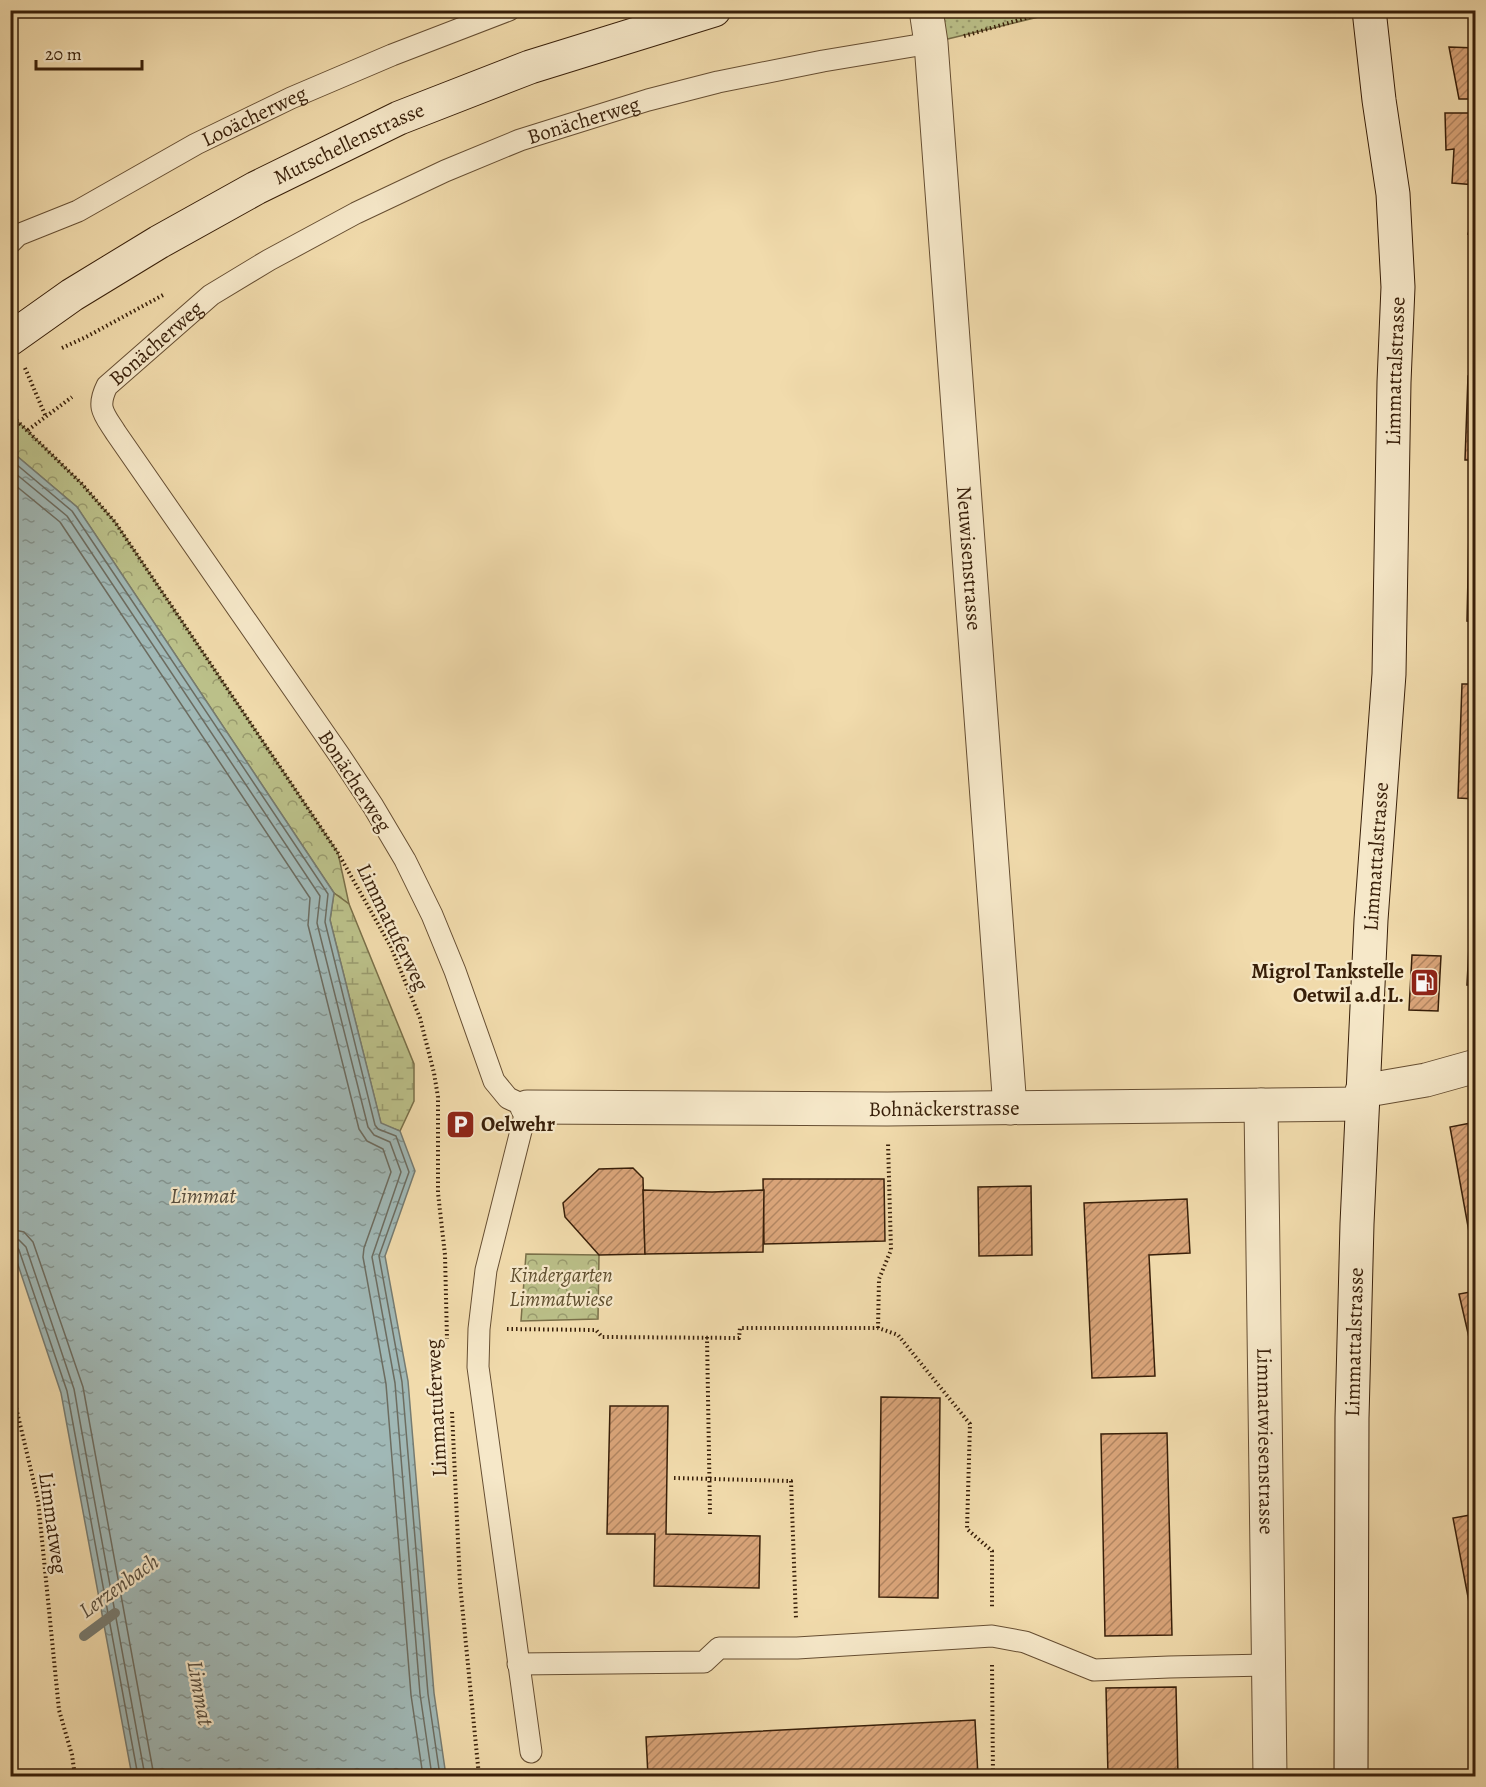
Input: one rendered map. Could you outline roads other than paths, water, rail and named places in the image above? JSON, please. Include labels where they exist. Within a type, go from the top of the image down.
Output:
[{"type":"street","name":"Mutschellenstrasse","points":[[14,353],[72,295],[159,242],[256,188],[399,118],[530,67],[714,10]]},
{"type":"street","name":"Neuwisenstrasse","points":[[926,10],[931,43],[1010,1108]]},
{"type":"street","name":"Limmattalstrasse","points":[[1351,1776],[1352,1418],[1357,1224],[1371,920],[1389,674],[1398,287],[1394,194],[1379,100],[1369,10]]},
{"type":"street","name":"Bohnäckerstrasse","points":[[527,1107],[887,1109],[1261,1105],[1362,1097],[1476,1066]]},
{"type":"street","name":"Limmatwiesenstrasse","points":[[1261,1105],[1270,1776]]},
{"type":"lane","name":"Looächerweg","points":[[13,236],[78,211],[196,144],[291,98],[392,55],[509,10]]},
{"type":"lane","name":"Bonächerweg","points":[[527,1107],[508,1098],[494,1081],[455,971],[432,915],[405,860],[373,806],[116,434],[102,411],[101,399],[107,386],[211,294],[356,213],[445,171],[520,140],[648,99],[718,82],[824,61],[931,43]]},
{"type":"lane","points":[[527,1107],[486,1270],[479,1329],[478,1367],[531,1752]]},
{"type":"lane","points":[[518,1664],[704,1662],[719,1648],[797,1648],[992,1636],[1025,1642],[1094,1670],[1268,1665]]},
{"type":"water","name":"Limmat","points":[[11,451],[77,507],[334,893],[330,920],[381,1123],[400,1131],[415,1171],[385,1256],[408,1381],[434,1693],[446,1776],[132,1776],[61,1393],[11,1244]]},
{"type":"waterway","name":"Lerzenbach","points":[[84,1636],[115,1613]]},
{"type":"place","name":"Migrol Tankstelle Oetwil a.d.L.","points":[[1425,983]]},
{"type":"place","name":"Oelwehr","points":[[460,1124]]},
{"type":"park label","name":"Kindergarten Limmatwiese","points":[[561,1287]]}]
